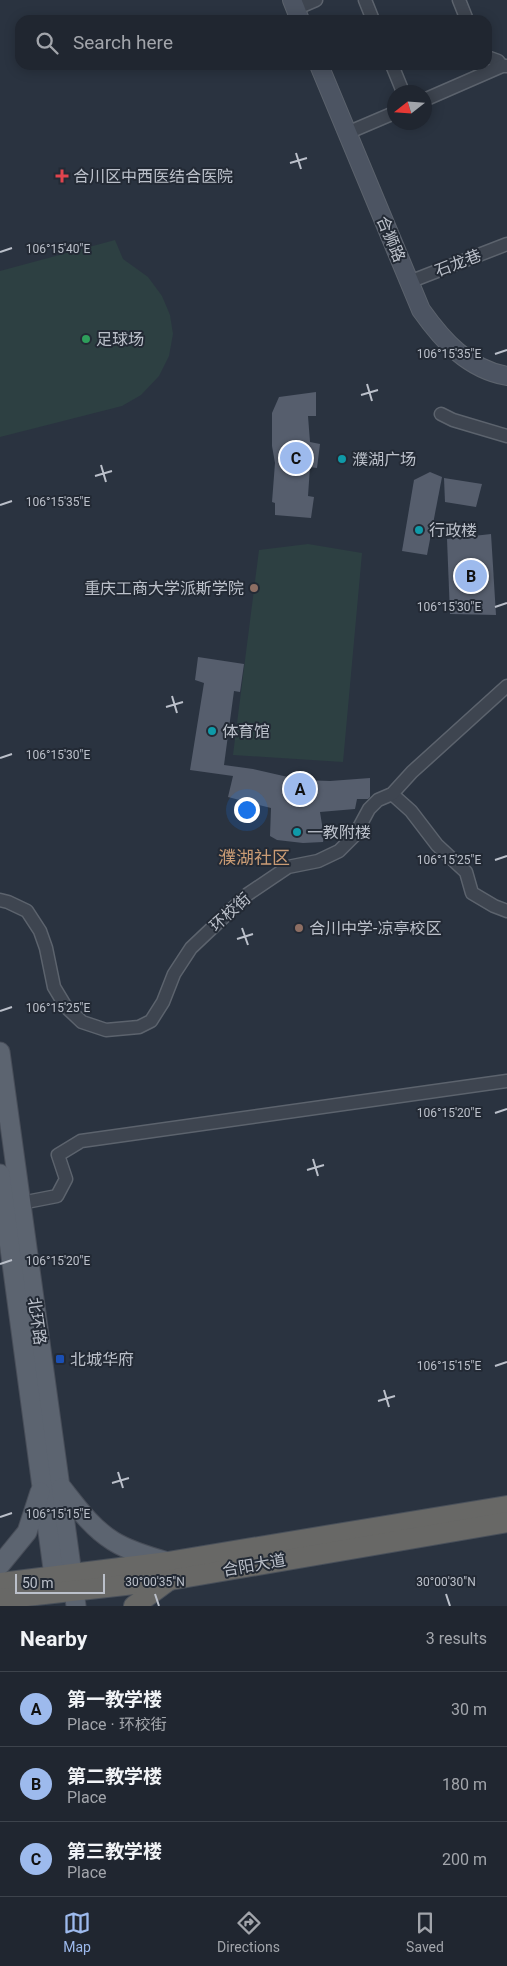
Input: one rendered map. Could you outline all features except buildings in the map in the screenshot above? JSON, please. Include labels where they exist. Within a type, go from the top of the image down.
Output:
[{"type":"highway","name":"合阳大道","points":[[0,1599],[65,1591],[507,1506]]},
{"type":"highway","name":"合阳大道","points":[[169,1571],[507,1522]]},
{"type":"highway","points":[[134,1606],[169,1571]]},
{"type":"highway","name":"合阳大道","points":[[0,1583],[65,1591]]},
{"type":"main road","name":"合狮路","points":[[321,70],[421,310],[438,334],[454,350],[471,363],[496,374],[507,376]]},
{"type":"main road","name":"北环路","points":[[0,1052],[61,1487],[65,1591]]},
{"type":"main road","name":"北环路","points":[[0,1174],[42,1486],[65,1591]]},
{"type":"main road","points":[[0,1565],[27,1532],[42,1486]]},
{"type":"main road","points":[[61,1487],[85,1517],[113,1541],[142,1554],[169,1571]]},
{"type":"street","points":[[296,10],[316,0]]},
{"type":"street","points":[[365,0],[371,15]]},
{"type":"street","points":[[459,0],[465,15]]},
{"type":"street","points":[[432,97],[504,66],[498,60],[492,58]]},
{"type":"street","points":[[394,70],[400,85]]},
{"type":"street","points":[[347,133],[387,116]]},
{"type":"street","name":"石龙巷","points":[[409,282],[507,244]]},
{"type":"street","points":[[441,414],[453,420],[507,436]]},
{"type":"street","name":"环校街","points":[[0,900],[27,911],[40,931],[46,948],[54,987],[66,1007],[82,1022],[106,1030],[139,1027],[151,1022],[174,974],[191,948],[248,894],[288,867],[318,861],[339,850],[355,835],[369,809],[378,800],[392,794],[412,772],[507,686]]},
{"type":"street","points":[[392,794],[411,811],[437,845],[466,872],[472,893],[507,911]]},
{"type":"street","points":[[20,1203],[57,1196],[66,1180],[58,1155],[81,1141],[507,1081]]},
{"type":"shaded area","name":"足球场","points":[[115,240],[123,259],[148,277],[162,296],[170,315],[173,334],[169,356],[159,376],[141,395],[122,406],[0,437],[0,271]]},
{"type":"shaded area","points":[[308,544],[362,553],[343,762],[233,755],[259,550]]},
{"type":"place","name":"合川区中西医结合医院","points":[[62,176]]},
{"type":"place","name":"足球场","points":[[86,339]]},
{"type":"place","name":"第三教学楼","points":[[296,458]]},
{"type":"place","name":"濮湖广场","points":[[342,459]]},
{"type":"place","name":"行政楼","points":[[419,530]]},
{"type":"place","name":"第二教学楼","points":[[471,576]]},
{"type":"place","name":"重庆工商大学派斯学院","points":[[254,588]]},
{"type":"place","name":"体育馆","points":[[212,731]]},
{"type":"place","name":"第一教学楼","points":[[300,789]]},
{"type":"place","name":"一教附楼","points":[[297,832]]},
{"type":"place","name":"合川中学-凉亭校区","points":[[299,928]]},
{"type":"place","name":"北城华府","points":[[60,1359]]},
{"type":"district","name":"濮湖社区","points":[[254,857]]}]
